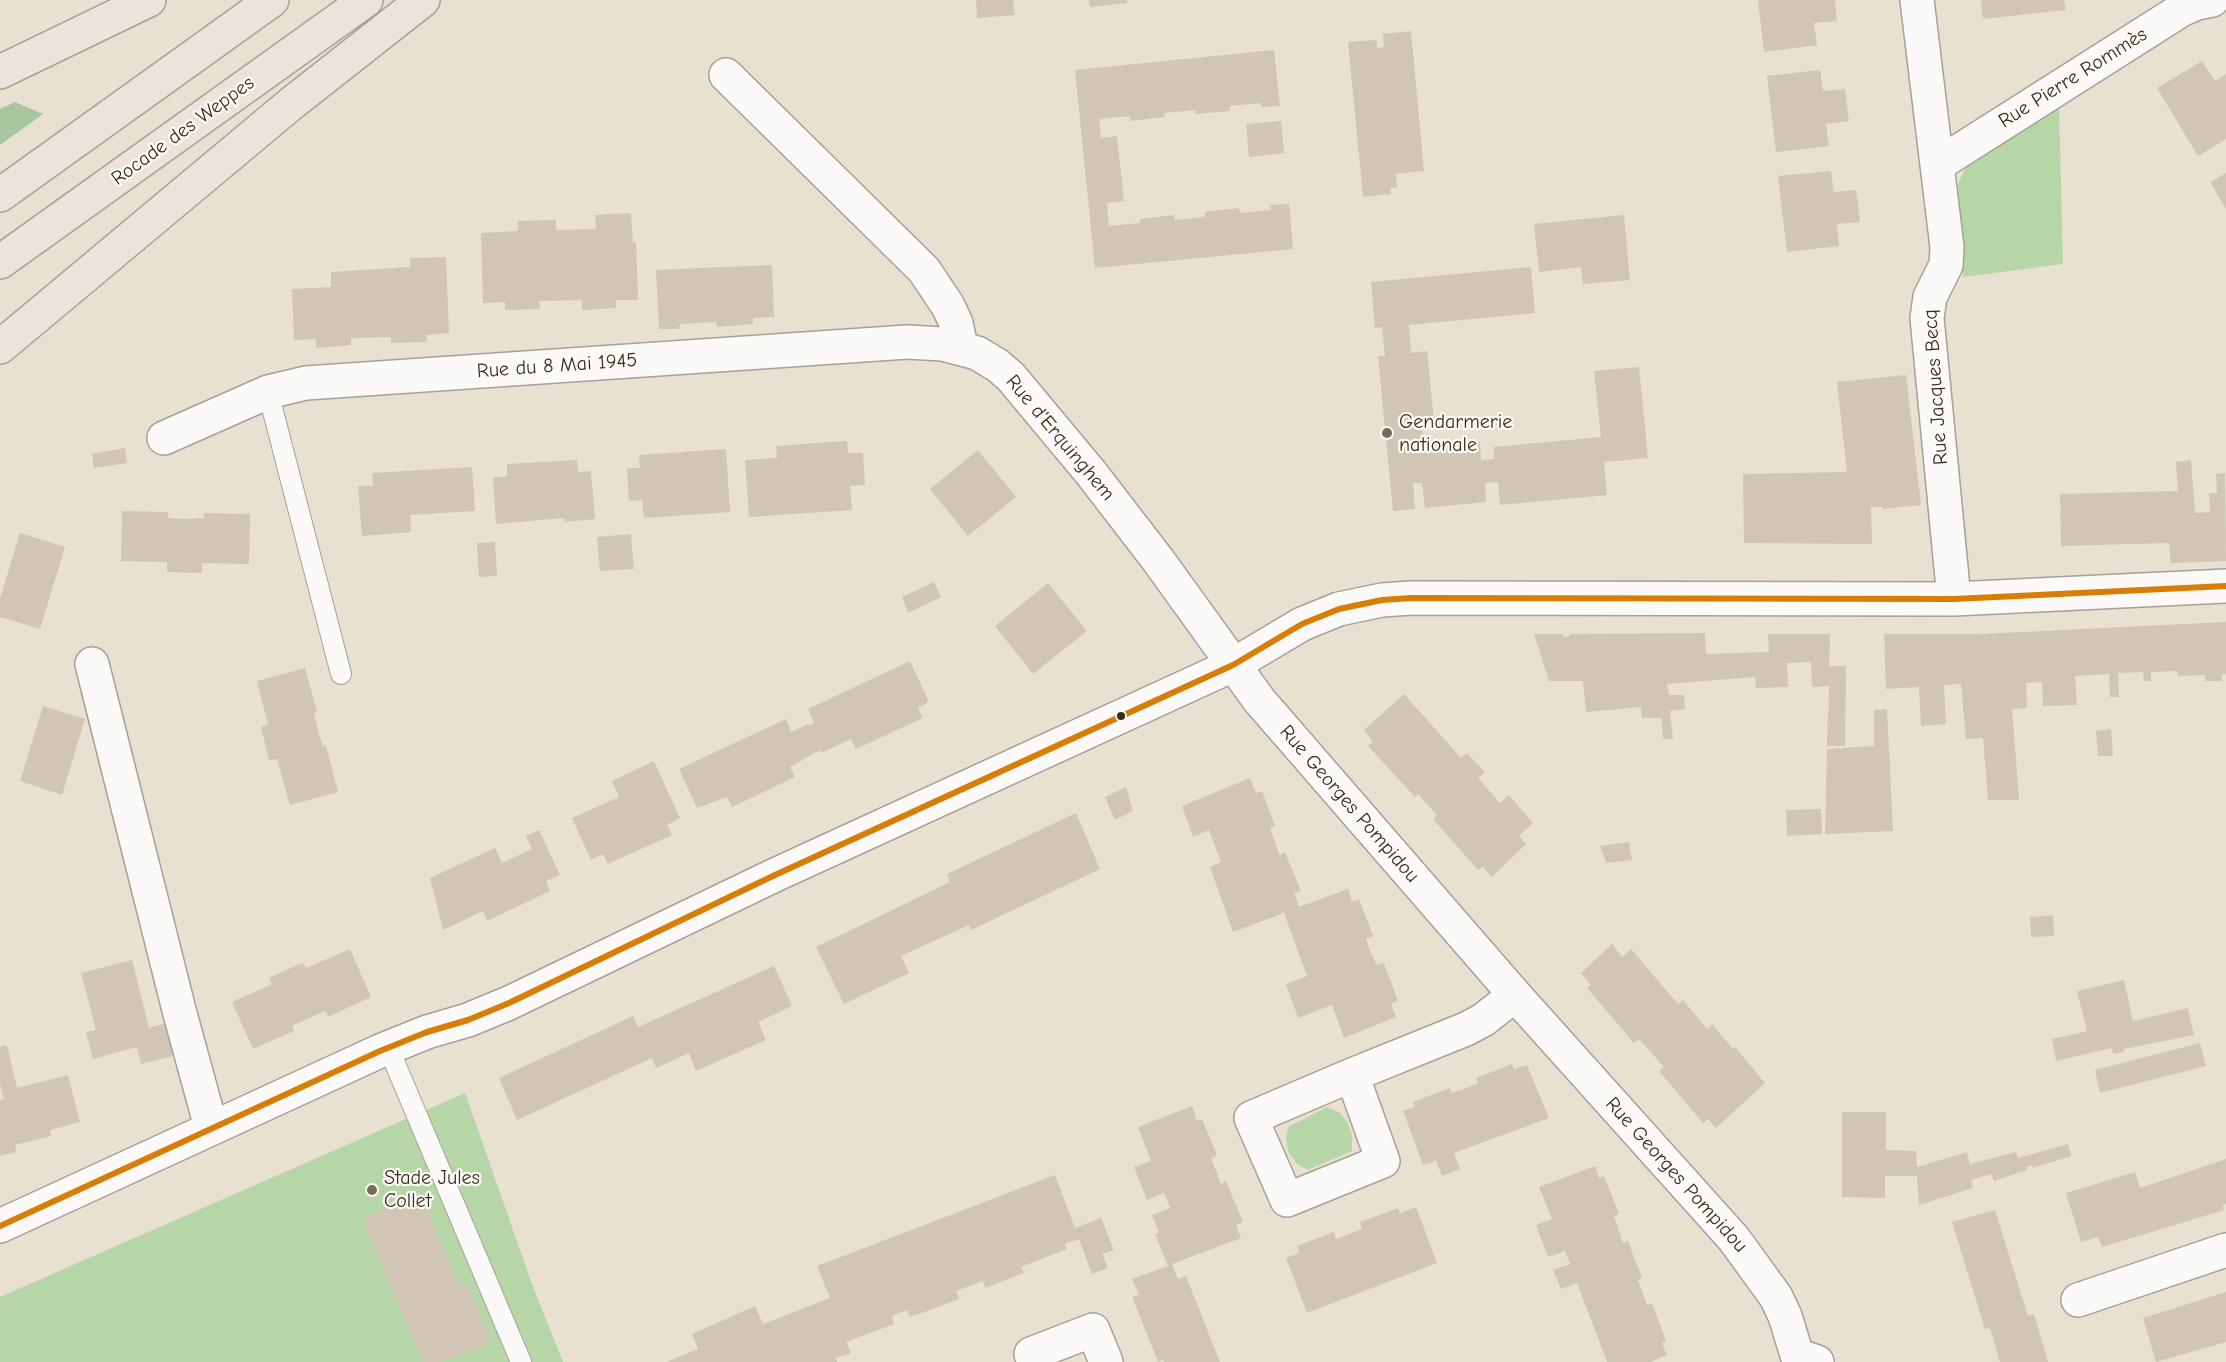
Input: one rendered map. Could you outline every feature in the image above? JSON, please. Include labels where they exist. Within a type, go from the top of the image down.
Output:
[{"type":"highway","points":[[0,72],[149,0]]},
{"type":"highway","points":[[0,195],[272,0]]},
{"type":"highway","name":"Rocade des Weppes","points":[[0,262],[366,0]]},
{"type":"highway","points":[[0,346],[292,102],[423,0]]},
{"type":"street","name":"Rue Jacques Becq","points":[[1917,0],[1947,257],[1943,273],[1930,297],[1927,318],[1954,599]]},
{"type":"street","name":"Rue Pierre Rommès","points":[[1937,165],[2181,10],[2212,0]]},
{"type":"street","points":[[726,75],[924,270],[948,306],[956,323],[960,347]]},
{"type":"street","name":"Rue du 8 Mai 1945","points":[[164,438],[268,392],[306,383],[907,342],[960,347]]},
{"type":"street","name":"Rue d'Erquinghem","points":[[960,347],[987,359],[1011,377],[1116,504],[1233,665]]},
{"type":"street","points":[[0,1226],[388,1047],[499,1007],[775,875],[1233,665],[1320,616],[1339,609],[1382,600],[1411,598],[1954,599],[2226,586]]},
{"type":"street","points":[[92,664],[179,1010],[211,1127]]},
{"type":"street","name":"Rue Georges Pompidou","points":[[1233,665],[1259,700],[1515,995],[1749,1257],[1776,1297],[1801,1360]]},
{"type":"street","points":[[1352,1075],[1466,1029],[1483,1020],[1515,995]]},
{"type":"street","points":[[2078,1300],[2226,1250]]},
{"type":"street","points":[[1026,1360],[1093,1330],[1106,1362]]},
{"type":"lane","points":[[268,392],[341,674]]},
{"type":"lane","points":[[388,1047],[521,1362]]},
{"type":"green space","points":[[15,102],[43,114],[0,145],[0,109]]},
{"type":"green space","points":[[2059,107],[2063,264],[1963,277],[1958,184],[1968,163]]},
{"type":"green space","name":"Stade Jules Collet","points":[[465,1093],[533,1287],[563,1362],[0,1362],[0,1297]]},
{"type":"green space","points":[[1327,1107],[1340,1113],[1348,1123],[1352,1136],[1352,1151],[1308,1170],[1297,1164],[1289,1153],[1286,1138],[1288,1127]]},
{"type":"building","points":[[976,0],[1013,0],[1015,15],[977,18]]},
{"type":"building","points":[[1089,0],[1127,0],[1127,3],[1090,7]]},
{"type":"building","points":[[1758,0],[1835,0],[1837,21],[1814,23],[1817,45],[1764,52]]},
{"type":"building","points":[[1981,0],[2064,0],[2066,10],[1983,19]]},
{"type":"building","points":[[1411,31],[1424,171],[1396,174],[1397,188],[1390,188],[1391,194],[1363,197],[1348,42],[1377,40],[1377,48],[1384,47],[1383,34]]},
{"type":"building","points":[[1274,50],[1280,106],[1261,107],[1261,103],[1230,106],[1230,111],[1195,114],[1196,110],[1164,113],[1165,117],[1130,121],[1130,116],[1099,119],[1101,138],[1117,136],[1124,201],[1107,203],[1109,226],[1140,223],[1140,219],[1174,215],[1175,220],[1205,217],[1205,212],[1239,208],[1240,213],[1271,210],[1270,205],[1289,204],[1293,249],[1095,268],[1075,70]]},
{"type":"building","points":[[2202,61],[2215,81],[2226,74],[2226,139],[2198,156],[2157,88]]},
{"type":"building","points":[[1820,70],[1823,91],[1845,89],[1849,121],[1826,124],[1829,146],[1776,152],[1767,76]]},
{"type":"building","points":[[1281,121],[1284,153],[1249,157],[1246,124]]},
{"type":"building","points":[[1831,171],[1834,192],[1856,190],[1860,222],[1837,224],[1839,246],[1787,252],[1778,176]]},
{"type":"building","points":[[2226,173],[2226,209],[2210,182]]},
{"type":"building","points":[[631,213],[633,243],[636,242],[638,300],[616,300],[616,308],[582,310],[582,300],[539,301],[540,309],[505,310],[505,302],[483,303],[481,233],[518,231],[518,221],[556,220],[556,230],[596,229],[595,215]]},
{"type":"building","points":[[1624,215],[1630,280],[1583,284],[1581,267],[1539,272],[1534,224]]},
{"type":"building","points":[[446,257],[449,333],[426,335],[427,342],[391,343],[391,337],[351,338],[351,345],[316,348],[316,339],[294,340],[292,289],[331,287],[331,272],[410,267],[410,258]]},
{"type":"building","points":[[772,265],[774,317],[753,318],[753,324],[717,327],[716,322],[680,324],[679,329],[659,329],[656,270]]},
{"type":"building","points":[[1531,267],[1535,313],[1409,325],[1411,353],[1427,351],[1434,421],[1421,422],[1424,447],[1480,442],[1481,460],[1494,459],[1494,447],[1601,437],[1594,371],[1639,367],[1648,458],[1604,462],[1607,495],[1500,505],[1498,482],[1485,483],[1486,502],[1425,508],[1422,483],[1413,483],[1415,509],[1393,511],[1378,356],[1385,356],[1382,327],[1375,328],[1371,282]]},
{"type":"building","points":[[1906,375],[1921,505],[1883,509],[1883,507],[1871,507],[1872,544],[1744,543],[1743,474],[1847,472],[1837,382]]},
{"type":"building","points":[[847,441],[848,453],[863,453],[865,485],[850,486],[852,510],[749,517],[745,460],[777,458],[776,446]]},
{"type":"building","points":[[125,448],[127,463],[94,468],[92,454]]},
{"type":"building","points":[[726,449],[730,512],[644,518],[642,500],[629,501],[627,468],[640,468],[639,455]]},
{"type":"building","points":[[978,450],[1016,497],[968,536],[930,489]]},
{"type":"building","points":[[577,460],[578,472],[591,471],[595,519],[565,522],[564,518],[496,524],[493,478],[507,476],[507,464]]},
{"type":"building","points":[[2191,460],[2195,513],[2210,512],[2209,493],[2217,493],[2216,474],[2225,473],[2226,561],[2171,563],[2169,543],[2061,546],[2060,494],[2178,491],[2176,462]]},
{"type":"building","points":[[472,467],[475,511],[410,515],[411,532],[362,536],[358,486],[373,486],[372,473]]},
{"type":"building","points":[[122,511],[168,512],[168,518],[186,519],[204,518],[204,513],[250,514],[249,564],[202,563],[202,573],[167,572],[167,562],[121,561]]},
{"type":"building","points":[[20,533],[65,547],[40,629],[0,617],[0,599]]},
{"type":"building","points":[[631,534],[634,569],[600,571],[597,537]]},
{"type":"building","points":[[495,542],[497,576],[479,577],[477,543]]},
{"type":"building","points":[[934,582],[941,597],[908,613],[902,597]]},
{"type":"building","points":[[1048,583],[1087,631],[1033,674],[995,626]]},
{"type":"building","points":[[2226,622],[2226,674],[2222,674],[2222,681],[2205,681],[2205,675],[2178,676],[2177,671],[2151,672],[2151,681],[2144,681],[2143,672],[2118,673],[2119,697],[2110,697],[2109,674],[2075,676],[2077,705],[2043,706],[2042,682],[2026,683],[2027,708],[2012,709],[2019,800],[1988,800],[1983,738],[1966,739],[1961,684],[1944,685],[1946,724],[1921,726],[1919,687],[1886,689],[1884,634],[1981,634]]},
{"type":"building","points":[[1705,633],[1706,654],[1769,652],[1768,634],[1830,634],[1829,666],[1846,666],[1845,746],[1827,746],[1829,686],[1812,687],[1811,662],[1787,663],[1788,687],[1756,688],[1755,677],[1667,684],[1669,695],[1684,695],[1685,709],[1670,711],[1673,739],[1663,739],[1662,718],[1642,718],[1641,707],[1586,712],[1583,681],[1549,681],[1534,634],[1563,634],[1563,637],[1570,636],[1570,634]]},
{"type":"building","points":[[910,661],[929,702],[918,708],[923,718],[856,749],[851,739],[821,753],[820,750],[790,767],[795,777],[732,807],[727,797],[697,808],[679,769],[786,719],[791,732],[808,724],[809,726],[814,723],[808,709]]},
{"type":"building","points":[[305,668],[317,712],[314,713],[318,730],[323,747],[326,746],[338,792],[290,805],[277,759],[269,760],[261,727],[268,725],[257,681]]},
{"type":"building","points":[[1404,694],[1461,758],[1467,753],[1485,772],[1478,778],[1500,803],[1509,795],[1533,823],[1519,836],[1526,844],[1492,877],[1483,867],[1478,870],[1433,819],[1437,815],[1418,794],[1415,797],[1368,746],[1373,742],[1364,730]]},
{"type":"building","points":[[43,706],[85,719],[62,795],[20,781]]},
{"type":"building","points":[[1887,709],[1893,831],[1825,834],[1827,749],[1874,746],[1874,710]]},
{"type":"building","points":[[2111,729],[2113,756],[2098,756],[2096,731]]},
{"type":"building","points":[[654,761],[680,818],[667,825],[672,835],[608,864],[603,854],[591,860],[572,818],[619,797],[612,781]]},
{"type":"building","points":[[1250,778],[1256,793],[1262,791],[1275,826],[1270,828],[1278,851],[1280,855],[1285,852],[1301,891],[1294,893],[1299,907],[1348,889],[1352,902],[1359,899],[1373,936],[1366,939],[1371,953],[1377,965],[1384,963],[1398,1001],[1391,1004],[1396,1017],[1344,1038],[1332,1005],[1298,1018],[1286,984],[1307,976],[1284,913],[1233,932],[1210,867],[1221,862],[1209,830],[1193,837],[1182,806]]},
{"type":"building","points":[[1126,787],[1133,811],[1115,820],[1105,797]]},
{"type":"building","points":[[1821,809],[1822,834],[1787,836],[1786,810]]},
{"type":"building","points":[[1076,813],[1100,869],[971,930],[969,925],[901,956],[909,973],[844,1004],[816,947],[950,882],[947,874]]},
{"type":"building","points":[[539,830],[560,875],[546,881],[550,891],[487,921],[483,911],[443,930],[430,878],[495,848],[502,863],[532,849],[526,836]]},
{"type":"building","points":[[1629,842],[1632,860],[1606,863],[1600,846]]},
{"type":"building","points":[[2053,915],[2054,936],[2031,937],[2030,917]]},
{"type":"building","points":[[1612,944],[1622,957],[1631,949],[1678,1004],[1683,1000],[1707,1029],[1712,1024],[1765,1083],[1716,1128],[1708,1119],[1703,1123],[1659,1071],[1664,1067],[1639,1039],[1634,1043],[1587,988],[1591,985],[1581,973]]},
{"type":"building","points":[[350,949],[371,997],[328,1017],[325,1011],[292,1026],[294,1031],[253,1049],[232,1002],[272,984],[269,978],[286,970],[303,963],[306,968]]},
{"type":"building","points":[[132,960],[149,1028],[173,1021],[182,1054],[141,1064],[137,1047],[93,1059],[86,1032],[96,1030],[81,973]]},
{"type":"building","points":[[774,966],[792,1006],[758,1022],[766,1040],[696,1071],[689,1053],[656,1068],[652,1058],[517,1120],[499,1078],[633,1016],[638,1027]]},
{"type":"building","points":[[2124,980],[2133,1021],[2188,1008],[2194,1035],[2124,1049],[2124,1052],[2113,1054],[2112,1048],[2056,1061],[2052,1039],[2087,1031],[2077,991]]},
{"type":"building","points":[[2200,1043],[2206,1066],[2100,1093],[2095,1070]]},
{"type":"building","points":[[7,1045],[17,1088],[68,1075],[80,1122],[50,1130],[51,1136],[15,1145],[16,1152],[0,1156],[0,1100],[4,1099],[0,1084],[0,1047]]},
{"type":"building","points":[[1512,1064],[1514,1069],[1527,1065],[1549,1118],[1454,1153],[1460,1169],[1442,1176],[1436,1161],[1423,1165],[1403,1111],[1415,1107],[1413,1102],[1450,1088],[1452,1093],[1464,1089],[1478,1083],[1476,1078]]},
{"type":"building","points":[[1192,1106],[1197,1121],[1202,1119],[1217,1155],[1211,1158],[1221,1184],[1226,1181],[1243,1222],[1236,1225],[1241,1238],[1172,1264],[1178,1279],[1186,1276],[1220,1362],[1164,1362],[1163,1360],[1158,1362],[1132,1297],[1139,1295],[1132,1279],[1168,1266],[1155,1234],[1159,1233],[1152,1215],[1170,1208],[1164,1193],[1147,1200],[1134,1167],[1151,1161],[1138,1127]]},
{"type":"building","points":[[1842,1112],[1886,1112],[1886,1150],[1916,1151],[1917,1167],[1967,1152],[1970,1164],[2016,1152],[2018,1158],[2068,1144],[2071,1156],[2033,1168],[2032,1165],[2026,1167],[2027,1170],[1994,1181],[1991,1174],[1971,1180],[1973,1188],[1919,1205],[1917,1176],[1885,1176],[1885,1198],[1842,1197]]},
{"type":"building","points":[[2226,1159],[2226,1204],[2222,1205],[2224,1210],[2102,1247],[2098,1237],[2081,1242],[2066,1193],[2135,1172],[2140,1188]]},
{"type":"building","points":[[1595,1166],[1599,1178],[1604,1176],[1619,1214],[1614,1216],[1623,1243],[1628,1241],[1642,1278],[1638,1280],[1647,1305],[1652,1303],[1666,1341],[1662,1343],[1667,1355],[1650,1362],[1607,1362],[1577,1283],[1561,1289],[1553,1270],[1570,1264],[1565,1251],[1548,1257],[1536,1225],[1552,1219],[1539,1187]]},
{"type":"building","points":[[1055,1175],[1075,1228],[1101,1218],[1114,1250],[1102,1254],[1108,1268],[1092,1274],[1079,1239],[1065,1244],[1067,1249],[1021,1267],[1024,1273],[985,1288],[983,1281],[956,1291],[959,1299],[910,1317],[907,1310],[892,1316],[894,1324],[846,1342],[851,1353],[836,1358],[837,1362],[666,1362],[698,1349],[692,1334],[755,1306],[763,1324],[830,1298],[817,1266]]},
{"type":"building","points":[[421,1194],[460,1287],[468,1284],[492,1341],[442,1362],[423,1362],[362,1219]]},
{"type":"building","points":[[1416,1207],[1437,1263],[1307,1313],[1286,1258],[1299,1253],[1297,1246],[1334,1232],[1336,1239],[1362,1229],[1360,1222],[1398,1208],[1400,1213]]},
{"type":"building","points":[[1995,1210],[2028,1316],[2034,1314],[2048,1362],[2000,1362],[1990,1328],[1985,1329],[1952,1222]]},
{"type":"building","points":[[2226,1292],[2226,1342],[2156,1362],[2143,1318]]},
{"type":"transit line","points":[[0,1226],[380,1051],[509,1003],[775,875],[1233,665],[1302,624],[1339,609],[1382,600],[1411,598],[1954,599],[2226,586]]},
{"type":"place","name":"Gendarmerie nationale","points":[[1387,433]]},
{"type":"place","name":"Stade Jules Collet","points":[[372,1190]]}]
